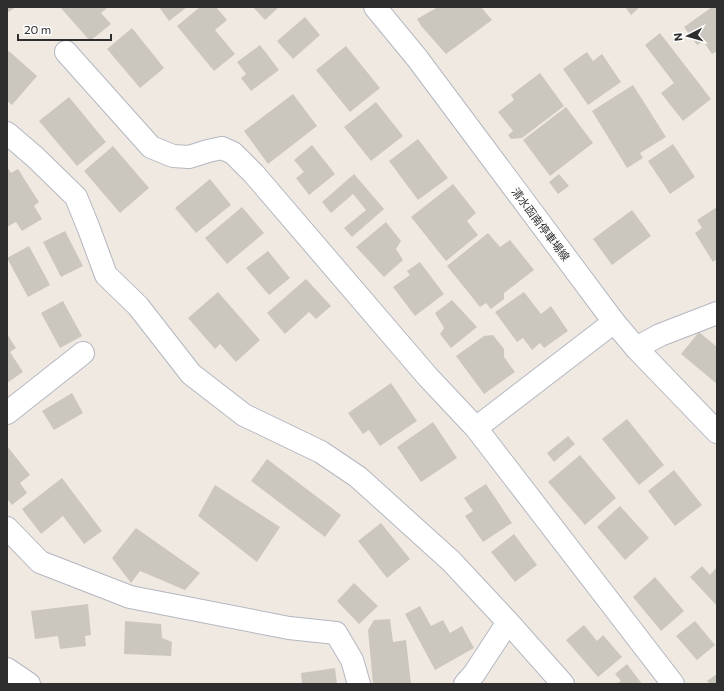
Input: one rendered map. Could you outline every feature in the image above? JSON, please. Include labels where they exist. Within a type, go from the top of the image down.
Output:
[{"type":"street","name":"清水函南停車場線","points":[[375,7],[417,58],[614,322],[636,348],[717,432]]},
{"type":"street","points":[[66,52],[151,147],[173,156],[189,158],[222,148],[233,153],[254,174],[428,377],[476,428],[673,684]]},
{"type":"street","points":[[7,133],[76,196],[90,229],[106,275],[138,306],[191,374],[244,415],[321,452],[358,477],[451,561],[563,684]]},
{"type":"street","points":[[636,348],[660,335],[717,313]]},
{"type":"street","points":[[476,428],[614,322]]},
{"type":"street","points":[[7,413],[83,353]]},
{"type":"street","points":[[7,528],[40,562],[130,597],[289,628],[336,633],[352,660],[360,684]]},
{"type":"street","points":[[465,684],[474,674],[508,622]]},
{"type":"street","points":[[7,669],[29,684]]},
{"type":"building","points":[[7,7],[16,7],[7,13]]},
{"type":"building","points":[[60,7],[106,7],[107,8],[101,13],[111,24],[90,41]]},
{"type":"building","points":[[159,7],[187,7],[169,21]]},
{"type":"building","points":[[200,7],[216,7],[227,20],[215,30],[235,54],[214,71],[177,26]]},
{"type":"building","points":[[253,7],[279,7],[265,20]]},
{"type":"building","points":[[438,7],[481,7],[492,20],[446,54],[422,27],[417,19]]},
{"type":"building","points":[[625,7],[640,7],[631,15]]},
{"type":"building","points":[[712,7],[717,7],[717,51],[712,54],[703,41],[697,45],[684,27]]},
{"type":"building","points":[[305,17],[320,35],[293,59],[277,41]]},
{"type":"building","points":[[132,28],[164,68],[140,88],[107,49]]},
{"type":"building","points":[[660,33],[711,99],[683,121],[661,93],[674,83],[645,45]]},
{"type":"building","points":[[260,45],[279,70],[251,91],[241,78],[246,74],[237,62]]},
{"type":"building","points":[[346,46],[380,88],[350,112],[316,70]]},
{"type":"building","points":[[9,51],[37,76],[12,105],[7,101],[7,53]]},
{"type":"building","points":[[587,52],[593,61],[602,54],[621,82],[588,105],[563,69]]},
{"type":"building","points":[[540,73],[564,106],[522,138],[511,139],[508,135],[513,131],[498,112],[514,100],[511,95]]},
{"type":"building","points":[[633,85],[666,137],[640,153],[643,158],[627,168],[592,111]]},
{"type":"building","points":[[293,94],[317,126],[268,164],[244,131]]},
{"type":"building","points":[[69,97],[106,142],[77,166],[39,121]]},
{"type":"building","points":[[376,102],[403,136],[371,161],[344,127]]},
{"type":"building","points":[[566,107],[593,143],[550,176],[523,140]]},
{"type":"building","points":[[418,139],[448,178],[418,200],[389,161]]},
{"type":"building","points":[[673,144],[695,177],[670,194],[648,161]]},
{"type":"building","points":[[312,145],[335,174],[309,195],[296,178],[304,172],[294,160]]},
{"type":"building","points":[[113,146],[149,188],[120,213],[84,171]]},
{"type":"building","points":[[7,167],[11,173],[18,169],[39,202],[34,206],[42,219],[22,231],[16,222],[7,227]]},
{"type":"building","points":[[354,174],[384,209],[352,237],[344,228],[366,210],[353,194],[331,213],[322,202]]},
{"type":"building","points":[[559,174],[569,186],[558,194],[549,182]]},
{"type":"building","points":[[210,179],[231,205],[196,233],[175,208]]},
{"type":"building","points":[[453,184],[476,213],[467,221],[478,235],[446,261],[411,217]]},
{"type":"building","points":[[242,207],[264,233],[227,264],[205,238]]},
{"type":"building","points":[[717,207],[717,259],[713,262],[695,233],[702,228],[697,220]]},
{"type":"building","points":[[632,210],[651,236],[612,265],[593,239]]},
{"type":"building","points":[[386,222],[401,241],[396,249],[403,260],[384,277],[356,247]]},
{"type":"building","points":[[65,231],[83,266],[61,277],[43,242]]},
{"type":"building","points":[[488,233],[500,247],[510,240],[534,270],[504,293],[504,299],[491,309],[486,303],[480,307],[447,266]]},
{"type":"building","points":[[29,246],[50,285],[28,297],[7,258]]},
{"type":"building","points":[[268,251],[290,278],[269,295],[246,268]]},
{"type":"building","points":[[420,262],[444,294],[415,316],[393,287],[410,275],[407,271]]},
{"type":"building","points":[[306,279],[331,306],[316,319],[309,312],[285,334],[267,313]]},
{"type":"building","points":[[218,292],[260,340],[236,362],[220,344],[215,349],[188,318]]},
{"type":"building","points":[[524,292],[541,314],[551,306],[568,331],[544,348],[540,343],[532,350],[523,338],[517,342],[495,312]]},
{"type":"building","points":[[452,300],[477,327],[451,348],[440,334],[444,328],[435,313]]},
{"type":"building","points":[[63,301],[82,336],[60,348],[41,313]]},
{"type":"building","points":[[699,332],[717,347],[717,384],[681,354]]},
{"type":"building","points":[[7,334],[16,348],[10,352],[23,372],[7,383]]},
{"type":"building","points":[[493,335],[504,349],[504,357],[515,372],[484,394],[456,356],[484,336]]},
{"type":"building","points":[[391,383],[417,421],[380,446],[369,430],[363,434],[348,413]]},
{"type":"building","points":[[72,393],[83,413],[54,430],[42,411]]},
{"type":"building","points":[[627,419],[664,465],[639,485],[602,439]]},
{"type":"building","points":[[433,422],[457,458],[421,482],[397,447]]},
{"type":"building","points":[[568,436],[575,444],[554,462],[547,453]]},
{"type":"building","points":[[7,446],[30,475],[20,483],[27,493],[12,505],[7,499]]},
{"type":"building","points":[[580,455],[616,498],[585,525],[548,482]]},
{"type":"building","points":[[267,459],[341,515],[325,537],[251,481]]},
{"type":"building","points":[[674,470],[702,505],[675,526],[648,491]]},
{"type":"building","points":[[62,478],[102,531],[84,544],[63,516],[41,534],[22,509]]},
{"type":"building","points":[[486,484],[512,523],[483,542],[465,516],[473,511],[464,498]]},
{"type":"building","points":[[215,485],[280,527],[257,562],[198,516]]},
{"type":"building","points":[[620,506],[649,538],[625,560],[597,527]]},
{"type":"building","points":[[381,523],[410,559],[387,578],[358,541]]},
{"type":"building","points":[[136,528],[200,573],[185,590],[140,571],[131,583],[112,558]]},
{"type":"building","points":[[514,534],[537,565],[515,582],[491,552]]},
{"type":"building","points":[[702,566],[710,575],[717,567],[717,606],[690,577]]},
{"type":"building","points":[[655,577],[684,611],[661,631],[633,597]]},
{"type":"building","points":[[354,583],[378,606],[359,624],[337,601]]},
{"type":"building","points":[[88,604],[91,635],[85,636],[86,646],[60,649],[58,636],[35,639],[31,611]]},
{"type":"building","points":[[420,606],[431,626],[443,620],[450,633],[462,626],[474,648],[435,670],[405,614]]},
{"type":"building","points":[[390,619],[393,642],[406,640],[411,684],[373,684],[368,630],[374,620]]},
{"type":"building","points":[[125,621],[161,624],[162,638],[172,642],[171,656],[124,654]]},
{"type":"building","points":[[695,621],[715,645],[697,660],[676,636]]},
{"type":"building","points":[[584,625],[597,641],[603,635],[622,657],[598,677],[566,640]]},
{"type":"building","points":[[627,664],[642,684],[616,684],[621,681],[615,674]]},
{"type":"building","points":[[335,668],[337,684],[302,684],[301,673]]},
{"type":"building","points":[[717,674],[717,684],[710,684],[707,681]]}]
